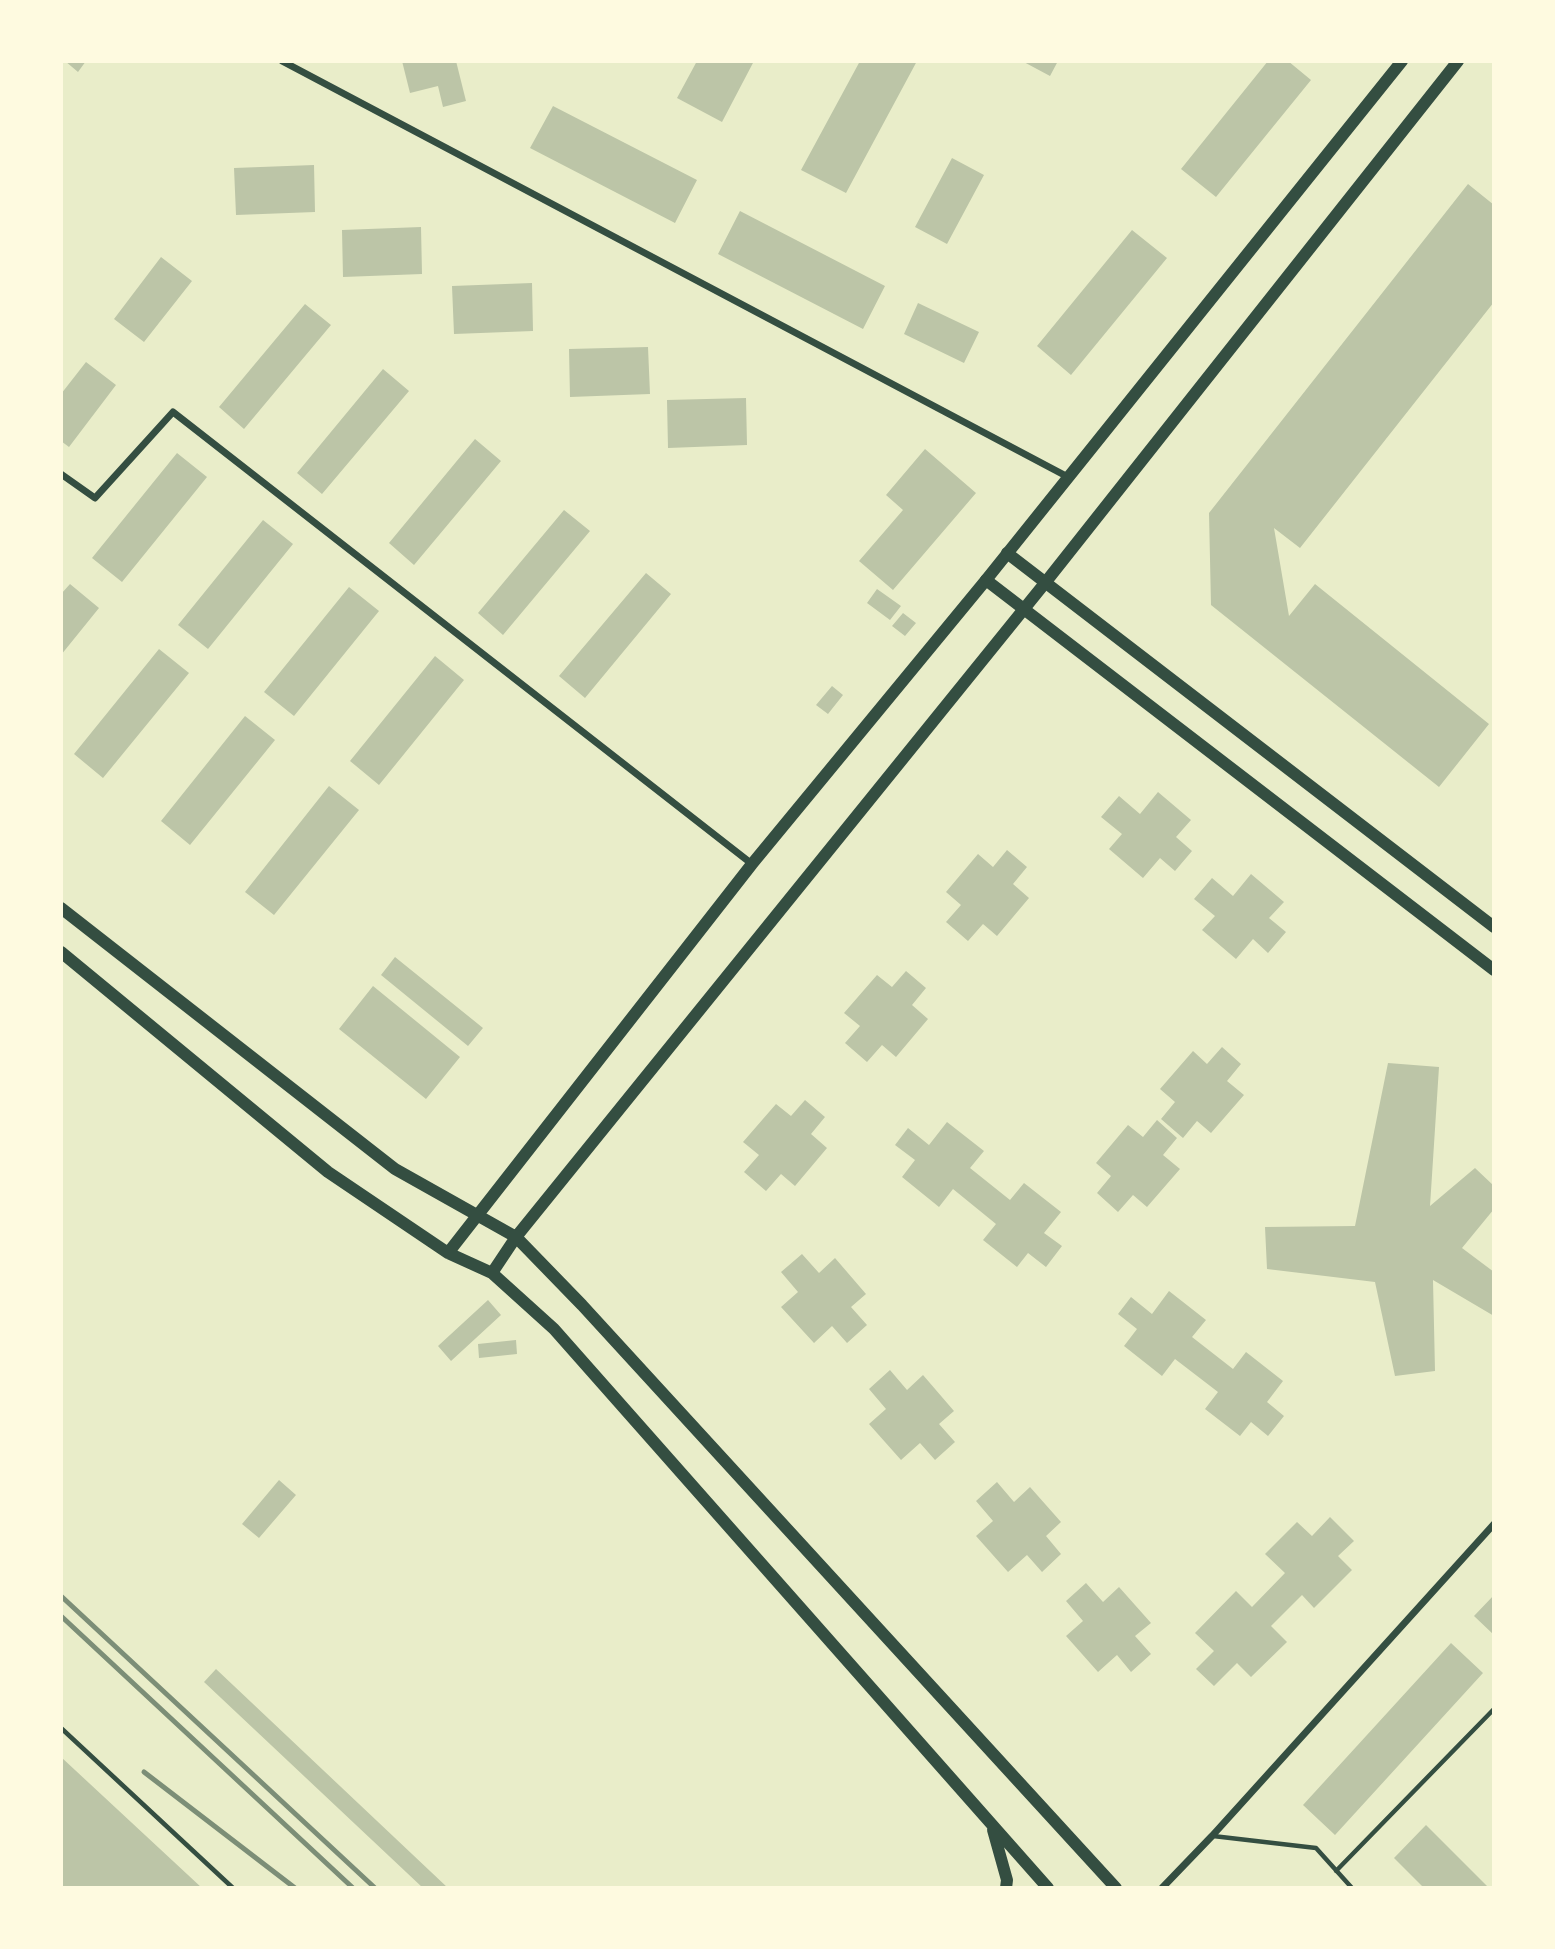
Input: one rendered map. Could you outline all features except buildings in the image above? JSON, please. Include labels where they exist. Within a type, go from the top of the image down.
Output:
[{"type":"main road","points":[[448,1253],[752,864],[986,580],[1402,61]]},
{"type":"main road","points":[[492,1273],[516,1237],[1045,583],[1458,61]]},
{"type":"main road","points":[[1007,553],[1494,927]]},
{"type":"main road","points":[[986,580],[1494,970]]},
{"type":"main road","points":[[61,908],[395,1169],[516,1237],[582,1305],[1116,1888]]},
{"type":"main road","points":[[61,952],[328,1172],[448,1253],[492,1273],[554,1329],[1048,1888]]},
{"type":"main road","points":[[992,1826],[1007,1880],[1006,1888]]},
{"type":"street","points":[[282,61],[1068,477]]},
{"type":"street","points":[[61,474],[95,498],[173,412],[752,864]]},
{"type":"street","points":[[1162,1888],[1494,1524]]},
{"type":"lane","points":[[1336,1871],[1494,1709]]},
{"type":"lane","points":[[61,1728],[233,1888]]},
{"type":"lane","points":[[1212,1836],[1316,1848],[1352,1888]]},
{"type":"railway","points":[[61,1596],[375,1888]]},
{"type":"railway","points":[[61,1616],[353,1888]]},
{"type":"railway","points":[[144,1772],[295,1888]]}]
